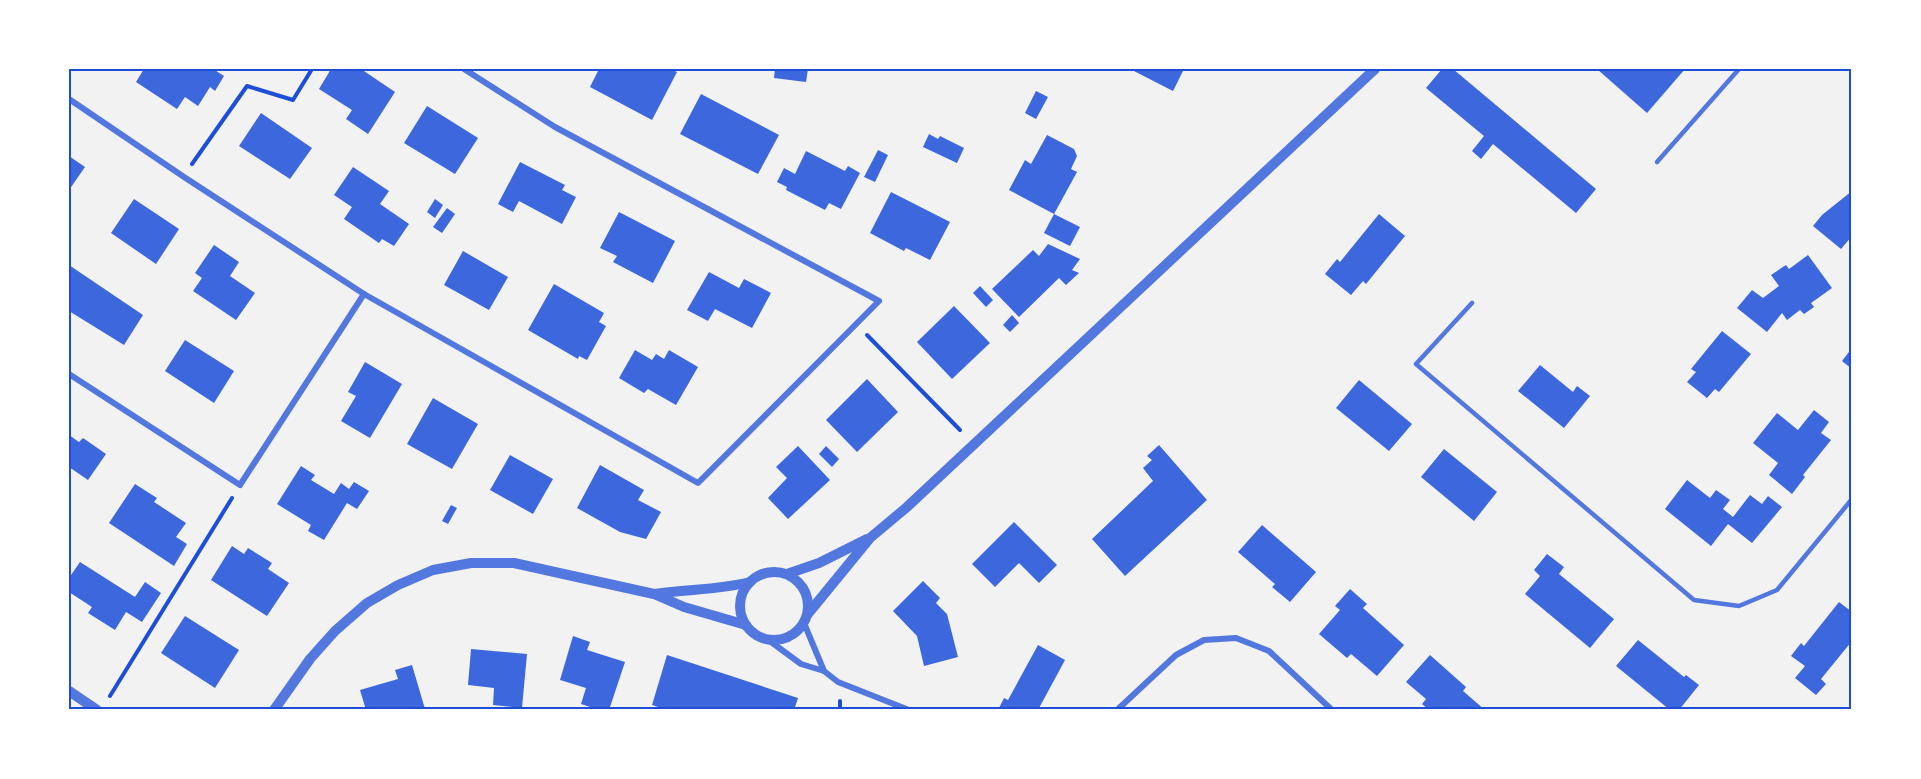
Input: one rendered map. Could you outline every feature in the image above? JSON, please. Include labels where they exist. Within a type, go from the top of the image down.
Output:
[{"type":"street","points":[[69,99],[364,294],[698,483],[879,301],[555,127],[464,69]]},
{"type":"street","points":[[767,639],[776,640],[792,635],[870,538],[907,507],[1376,69]]},
{"type":"street","points":[[69,374],[240,485],[364,294]]},
{"type":"street","points":[[787,574],[819,563],[870,538]]},
{"type":"street","points":[[274,710],[310,659],[342,624],[367,603],[398,585],[433,570],[471,563],[514,563],[654,594],[684,607],[746,625]]},
{"type":"street","points":[[824,671],[806,619],[808,606],[805,590],[787,574],[771,572],[756,577],[745,588],[740,603],[740,610],[746,625],[755,634],[767,639],[801,664],[824,671],[838,682],[909,710]]},
{"type":"street","points":[[654,594],[730,587],[750,582]]},
{"type":"street","points":[[1117,710],[1176,655],[1204,640],[1236,638],[1269,651],[1332,710]]},
{"type":"street","points":[[69,691],[97,710]]},
{"type":"lane","points":[[1656,162],[1739,69]]},
{"type":"lane","points":[[1472,303],[1416,364],[1694,600],[1739,606],[1777,590],[1852,499]]},
{"type":"path","points":[[184,177],[247,86],[293,100],[312,69]]},
{"type":"path","points":[[856,324],[974,444]]},
{"type":"path","points":[[108,700],[240,485]]},
{"type":"building","points":[[144,69],[213,69],[224,76],[215,91],[210,87],[198,106],[185,97],[177,109],[136,82]]},
{"type":"building","points":[[331,69],[361,69],[395,92],[368,134],[346,119],[352,110],[319,89]]},
{"type":"building","points":[[599,69],[671,69],[677,72],[652,120],[590,87]]},
{"type":"building","points":[[775,69],[808,69],[806,82],[774,78]]},
{"type":"building","points":[[1130,69],[1184,69],[1173,91]]},
{"type":"building","points":[[1442,69],[1453,69],[1596,189],[1576,213],[1493,144],[1481,159],[1472,151],[1484,136],[1426,88]]},
{"type":"building","points":[[1597,69],[1685,69],[1647,113]]},
{"type":"building","points":[[1036,91],[1048,97],[1036,119],[1025,113]]},
{"type":"building","points":[[701,94],[779,135],[758,174],[680,134]]},
{"type":"building","points":[[427,106],[478,138],[455,174],[404,143]]},
{"type":"building","points":[[261,113],[312,148],[290,179],[239,146]]},
{"type":"building","points":[[929,134],[938,139],[940,136],[964,148],[957,163],[923,147]]},
{"type":"building","points":[[1047,135],[1074,149],[1077,156],[1071,169],[1077,172],[1054,214],[1009,190],[1025,160],[1031,164]]},
{"type":"building","points":[[878,150],[888,155],[875,182],[864,177]]},
{"type":"building","points":[[806,151],[845,171],[848,166],[860,173],[841,209],[829,203],[825,210],[786,190],[787,187],[777,182],[784,168],[795,174]]},
{"type":"building","points":[[69,156],[85,167],[69,190]]},
{"type":"building","points":[[520,162],[565,185],[562,190],[576,197],[562,224],[519,201],[513,212],[498,204]]},
{"type":"building","points":[[353,167],[389,191],[380,204],[409,224],[394,246],[382,239],[379,243],[344,219],[352,207],[334,195]]},
{"type":"building","points":[[1852,191],[1852,236],[1841,249],[1813,226],[1822,215]]},
{"type":"building","points":[[891,192],[950,222],[930,260],[906,248],[904,251],[870,233]]},
{"type":"building","points":[[134,199],[179,229],[156,264],[111,233]]},
{"type":"building","points":[[435,199],[443,205],[435,218],[427,212]]},
{"type":"building","points":[[447,208],[455,214],[442,233],[433,227]]},
{"type":"building","points":[[619,212],[675,241],[653,283],[613,262],[617,256],[600,248]]},
{"type":"building","points":[[1054,214],[1080,227],[1070,246],[1044,233]]},
{"type":"building","points":[[1379,214],[1405,236],[1366,284],[1363,281],[1351,295],[1325,274],[1337,259],[1340,262]]},
{"type":"building","points":[[1048,244],[1080,259],[1072,270],[1079,273],[1066,285],[1059,278],[1019,317],[992,289],[1033,250],[1039,256]]},
{"type":"building","points":[[214,245],[239,262],[230,276],[255,293],[236,320],[193,291],[202,278],[195,273]]},
{"type":"building","points":[[463,251],[508,277],[489,310],[444,285]]},
{"type":"building","points":[[1808,255],[1832,288],[1811,303],[1814,307],[1804,314],[1800,310],[1787,320],[1782,313],[1767,332],[1737,308],[1752,290],[1763,298],[1779,286],[1771,275],[1786,265],[1789,269]]},
{"type":"building","points":[[69,265],[143,315],[124,345],[69,311]]},
{"type":"building","points":[[709,272],[739,288],[744,279],[771,293],[752,328],[715,309],[708,321],[687,310]]},
{"type":"building","points":[[554,284],[604,313],[599,322],[606,326],[587,360],[579,356],[578,359],[528,330]]},
{"type":"building","points":[[980,286],[993,300],[986,307],[973,293]]},
{"type":"building","points":[[954,306],[990,343],[952,379],[917,342]]},
{"type":"building","points":[[1012,315],[1019,323],[1010,332],[1003,325]]},
{"type":"building","points":[[1722,331],[1751,354],[1719,392],[1715,389],[1707,398],[1687,382],[1696,372],[1691,369]]},
{"type":"building","points":[[185,340],[234,371],[214,403],[165,371]]},
{"type":"building","points":[[1852,348],[1852,369],[1842,361]]},
{"type":"building","points":[[635,350],[652,360],[656,354],[664,359],[669,350],[698,367],[676,405],[648,389],[644,393],[619,378]]},
{"type":"building","points":[[365,362],[402,384],[370,438],[341,421],[356,396],[348,392]]},
{"type":"building","points":[[1540,365],[1573,392],[1577,386],[1590,396],[1564,428],[1518,391]]},
{"type":"building","points":[[867,379],[898,412],[857,452],[826,420]]},
{"type":"building","points":[[1359,380],[1412,424],[1389,451],[1336,408]]},
{"type":"building","points":[[433,398],[478,424],[452,469],[407,444]]},
{"type":"building","points":[[1814,410],[1829,422],[1821,433],[1831,440],[1803,475],[1805,477],[1792,494],[1769,475],[1778,463],[1753,443],[1777,413],[1798,430]]},
{"type":"building","points":[[69,435],[79,442],[83,438],[106,454],[88,480],[69,467]]},
{"type":"building","points":[[1159,445],[1207,500],[1125,576],[1092,539],[1153,481],[1143,468],[1152,460],[1147,456]]},
{"type":"building","points":[[798,446],[830,480],[788,519],[768,498],[787,478],[776,467]]},
{"type":"building","points":[[826,446],[839,459],[832,467],[819,454]]},
{"type":"building","points":[[1444,449],[1497,492],[1474,521],[1421,477]]},
{"type":"building","points":[[510,455],[553,479],[533,514],[490,490]]},
{"type":"building","points":[[600,465],[644,490],[638,500],[661,512],[646,539],[620,532],[577,508]]},
{"type":"building","points":[[301,466],[315,475],[311,480],[334,494],[341,483],[349,489],[354,482],[369,491],[357,509],[347,503],[324,540],[308,531],[311,525],[277,504]]},
{"type":"building","points":[[1687,480],[1710,498],[1716,490],[1730,500],[1723,509],[1733,517],[1750,495],[1762,504],[1768,496],[1782,507],[1752,543],[1728,524],[1711,546],[1665,509]]},
{"type":"building","points":[[135,484],[157,498],[154,502],[186,523],[176,537],[187,544],[174,566],[109,523]]},
{"type":"building","points":[[451,505],[457,508],[448,524],[442,521]]},
{"type":"building","points":[[1014,522],[1057,565],[1039,583],[1019,563],[995,587],[972,564]]},
{"type":"building","points":[[1262,525],[1316,572],[1290,602],[1272,587],[1275,584],[1238,552]]},
{"type":"building","points":[[232,546],[244,554],[248,548],[272,563],[268,569],[289,583],[267,616],[211,580]]},
{"type":"building","points":[[1547,554],[1564,567],[1559,574],[1614,619],[1590,648],[1525,594],[1540,576],[1534,570]]},
{"type":"building","points":[[80,562],[135,597],[145,582],[161,593],[142,622],[126,612],[115,630],[88,613],[92,607],[69,592],[69,578]]},
{"type":"building","points":[[923,581],[940,598],[936,603],[947,614],[958,657],[924,666],[917,636],[893,611]]},
{"type":"building","points":[[1350,589],[1367,604],[1363,608],[1404,645],[1377,676],[1351,654],[1347,658],[1319,634],[1340,610],[1335,606]]},
{"type":"building","points":[[1839,602],[1852,612],[1852,641],[1821,679],[1826,684],[1816,695],[1795,678],[1805,666],[1791,656],[1801,643],[1804,646]]},
{"type":"building","points":[[185,616],[239,650],[215,688],[161,653]]},
{"type":"building","points":[[573,636],[590,642],[587,650],[625,662],[609,710],[599,710],[581,704],[586,688],[560,680]]},
{"type":"building","points":[[1638,640],[1684,677],[1686,675],[1699,685],[1679,710],[1670,710],[1616,666]]},
{"type":"building","points":[[1038,645],[1065,660],[1038,710],[998,710],[1004,698],[1008,700]]},
{"type":"building","points":[[471,649],[527,654],[522,708],[493,705],[494,688],[468,685]]},
{"type":"building","points":[[667,655],[798,698],[794,710],[667,710],[652,705]]},
{"type":"building","points":[[1430,655],[1466,687],[1463,691],[1485,710],[1429,710],[1422,704],[1426,699],[1406,682]]},
{"type":"building","points":[[412,665],[425,709],[366,710],[360,690],[398,679],[395,670]]}]
